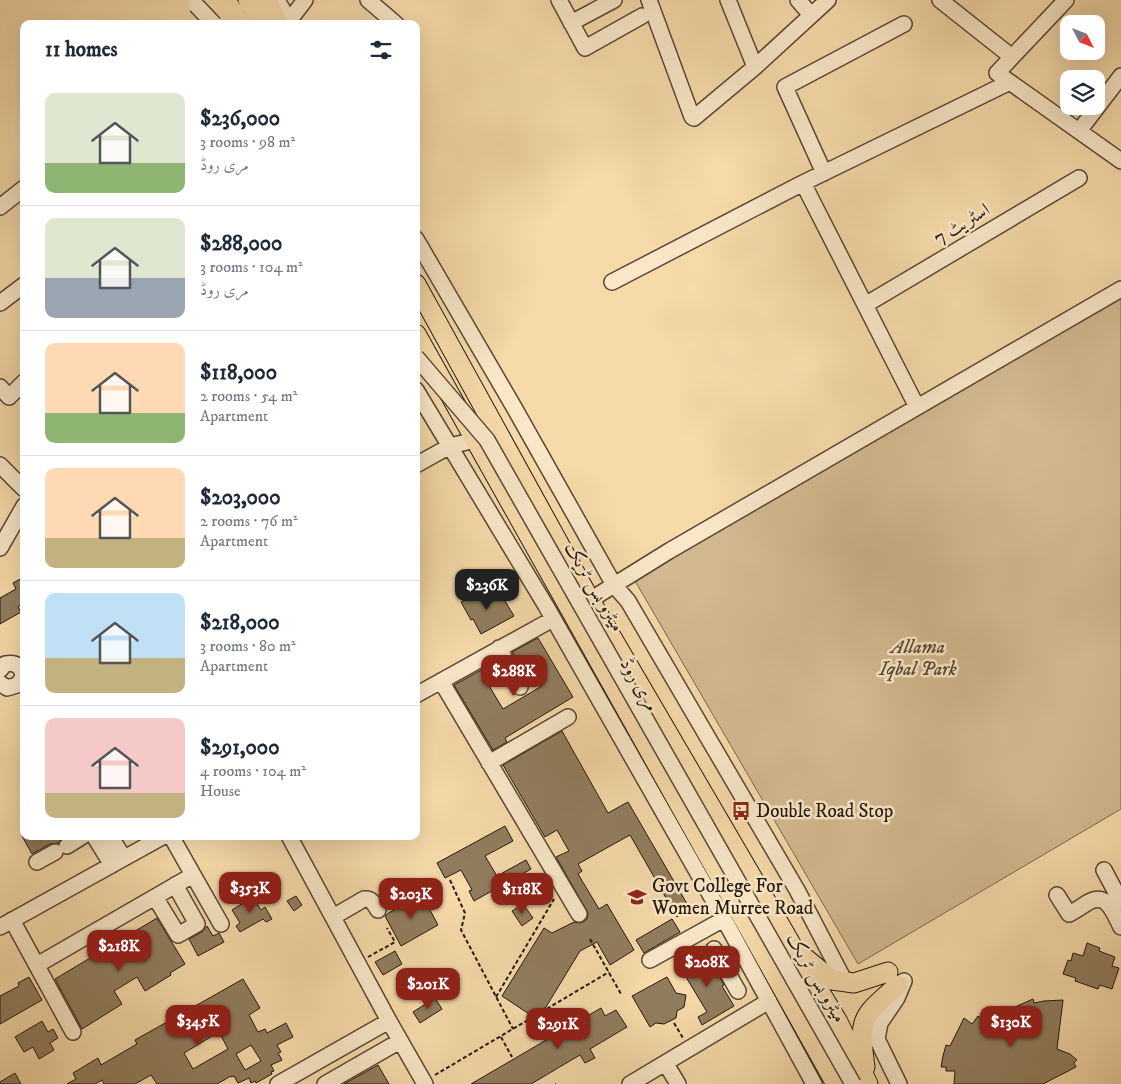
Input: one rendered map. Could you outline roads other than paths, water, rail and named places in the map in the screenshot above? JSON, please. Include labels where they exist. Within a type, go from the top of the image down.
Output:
[{"type":"main road","points":[[266,0],[283,20]]},
{"type":"main road","points":[[199,1],[234,11],[253,20]]},
{"type":"main road","name":"مری روڈ","points":[[420,291],[590,600],[838,1022],[863,1083]]},
{"type":"main road","name":"مری روڈ","points":[[420,341],[754,955],[836,1084]]},
{"type":"main road","points":[[794,949],[832,980],[854,983],[897,979]]},
{"type":"main road","points":[[863,1083],[863,1022],[870,1010],[897,979]]},
{"type":"street","points":[[277,0],[285,20]]},
{"type":"street","points":[[288,20],[305,0]]},
{"type":"street","points":[[368,0],[391,20]]},
{"type":"street","points":[[559,0],[585,48],[642,16]]},
{"type":"street","points":[[571,22],[614,0]]},
{"type":"street","points":[[649,0],[692,117],[697,117],[828,0]]},
{"type":"street","points":[[728,0],[755,67]]},
{"type":"street","points":[[798,0],[812,15]]},
{"type":"street","points":[[940,0],[1012,57]]},
{"type":"street","points":[[1066,0],[997,73],[1121,161]]},
{"type":"street","points":[[199,1],[202,20]]},
{"type":"street","points":[[199,1],[210,20]]},
{"type":"street","points":[[824,173],[785,87],[904,24]]},
{"type":"street","points":[[1079,132],[1121,76]]},
{"type":"street","points":[[612,282],[802,183],[1010,82]]},
{"type":"street","name":"اسٹریٹ 7","points":[[865,305],[1079,178]]},
{"type":"street","points":[[802,183],[917,407]]},
{"type":"street","points":[[0,207],[20,191]]},
{"type":"street","points":[[420,246],[614,585],[628,601],[792,881],[845,982]]},
{"type":"street","points":[[0,304],[20,287]]},
{"type":"street","points":[[590,600],[669,551],[1121,289]]},
{"type":"street","name":"میٹرو بس ٹریک","points":[[420,362],[487,440],[863,1083]]},
{"type":"street","points":[[0,386],[10,397],[20,386]]},
{"type":"street","points":[[420,397],[553,618],[738,944],[754,955],[769,1001],[814,1084]]},
{"type":"street","points":[[420,464],[450,446],[475,440]]},
{"type":"street","points":[[0,465],[20,485]]},
{"type":"street","points":[[0,548],[20,513]]},
{"type":"street","points":[[420,693],[553,618]]},
{"type":"street","points":[[499,648],[520,687]]},
{"type":"street","points":[[0,670],[5,664],[12,663],[18,665],[20,669]]},
{"type":"street","points":[[441,681],[579,914]]},
{"type":"street","points":[[0,683],[7,688],[17,686],[20,682]]},
{"type":"street","points":[[489,763],[568,717]]},
{"type":"street","points":[[37,862],[76,840]]},
{"type":"street","points":[[98,840],[118,862]]},
{"type":"street","points":[[111,840],[118,862]]},
{"type":"street","points":[[74,1032],[37,965],[6,923],[157,840]]},
{"type":"street","points":[[174,840],[221,924]]},
{"type":"street","points":[[291,840],[424,1083]]},
{"type":"street","points":[[1104,870],[1121,902]]},
{"type":"street","points":[[37,965],[193,875]]},
{"type":"street","points":[[155,897],[178,935],[197,924],[175,886]]},
{"type":"street","points":[[1057,895],[1069,914],[1094,900],[1104,901],[1112,909],[1121,927]]},
{"type":"street","points":[[333,917],[368,898],[378,910]]},
{"type":"street","points":[[191,913],[209,902]]},
{"type":"street","points":[[650,960],[724,919]]},
{"type":"street","points":[[738,944],[716,953],[738,991]]},
{"type":"street","points":[[897,979],[897,998],[880,1023],[877,1040],[899,1084]]},
{"type":"street","points":[[630,1084],[769,1001]]},
{"type":"street","points":[[278,1084],[389,1021]]},
{"type":"street","points":[[324,1084],[400,1041]]},
{"type":"street","points":[[666,1064],[678,1084]]},
{"type":"place","name":"Double Road Stop","points":[[741,811]]},
{"type":"place","name":"Govt College For Women Murree Road","points":[[637,897]]},
{"type":"park label","name":"Allama Iqbal Park","points":[[918,658]]}]
